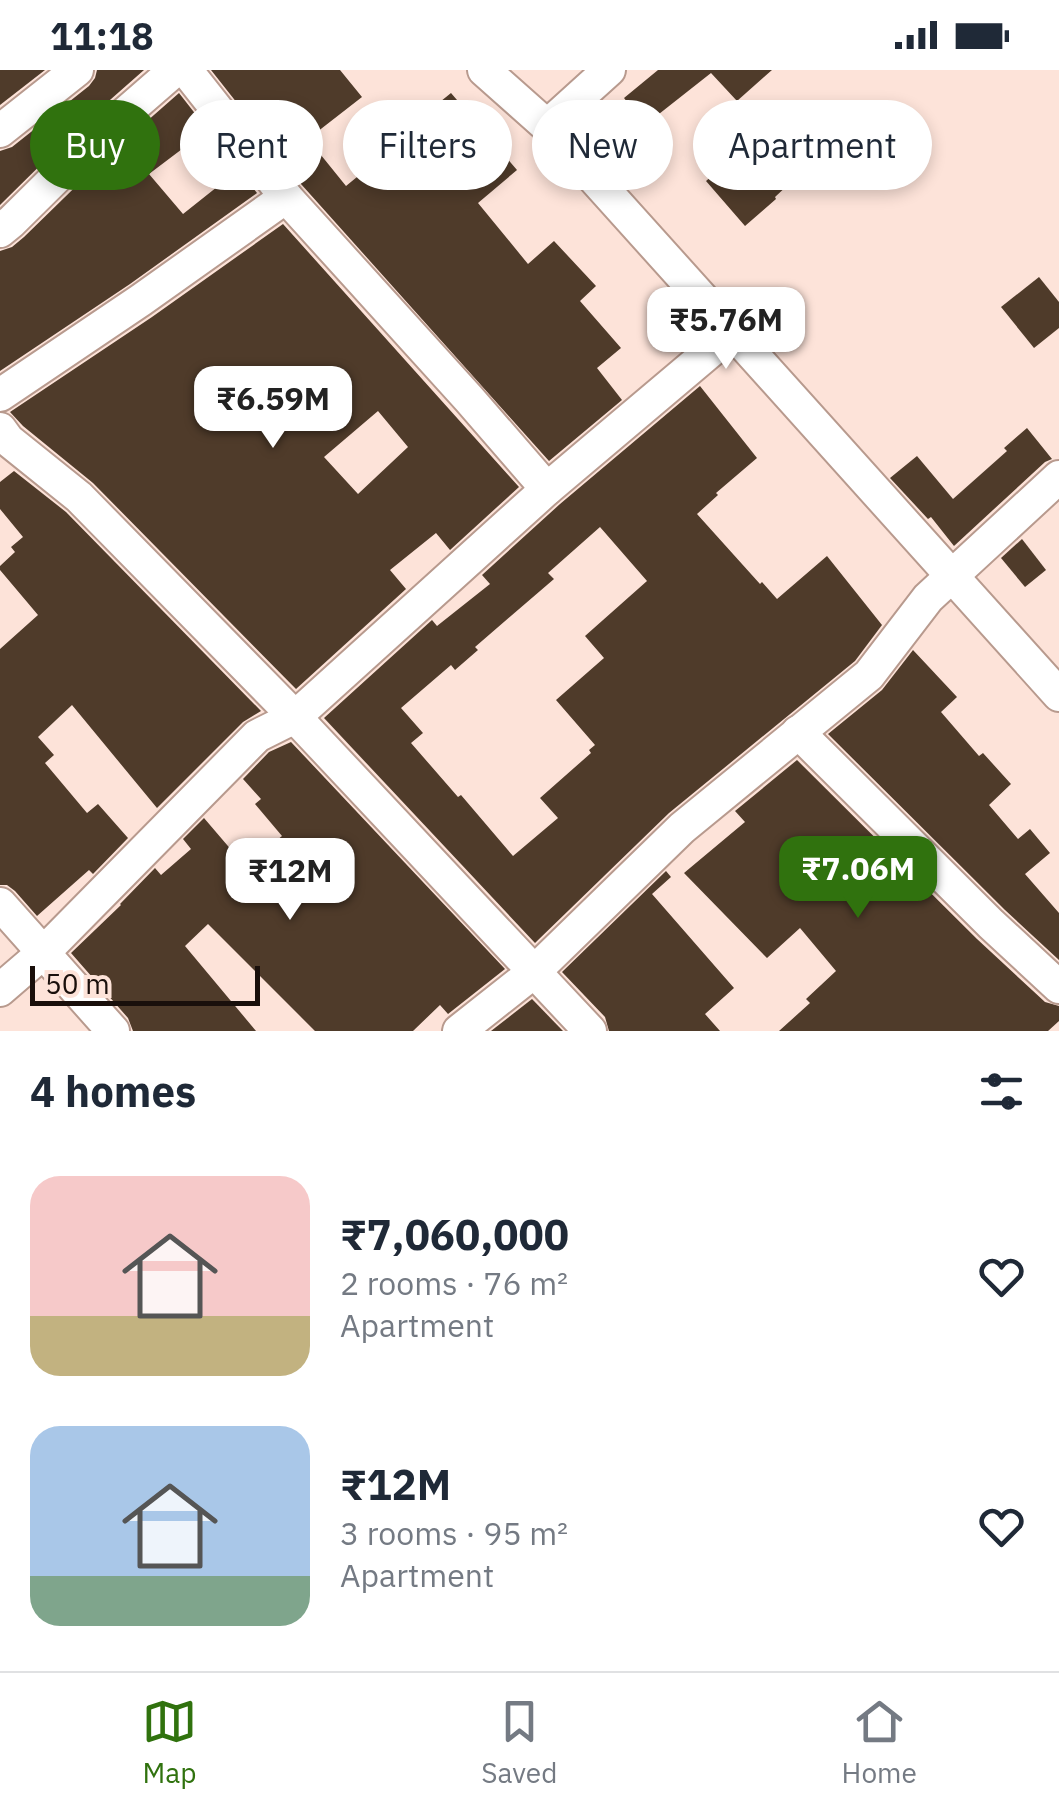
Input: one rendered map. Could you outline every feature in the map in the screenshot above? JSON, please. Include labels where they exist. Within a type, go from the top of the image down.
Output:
[{"type":"street","points":[[0,132],[77,70]]},
{"type":"street","points":[[0,230],[175,70]]},
{"type":"street","points":[[186,70],[286,197],[547,490]]},
{"type":"street","points":[[484,70],[532,113]]},
{"type":"street","points":[[576,100],[609,70]]},
{"type":"street","points":[[605,190],[1059,695]]},
{"type":"street","points":[[0,395],[286,197]]},
{"type":"street","points":[[0,990],[44,952],[257,736],[295,718],[547,490],[733,332]]},
{"type":"street","points":[[0,429],[8,440],[78,496],[295,718],[590,1031]]},
{"type":"street","points":[[460,1031],[535,971],[682,828],[869,675],[928,598],[1059,477]]},
{"type":"street","points":[[798,732],[990,924],[1059,987]]},
{"type":"street","points":[[0,904],[113,1031]]},
{"type":"building","points":[[0,70],[45,70],[0,105]]},
{"type":"building","points":[[97,70],[144,70],[110,100],[71,100],[95,78]]},
{"type":"building","points":[[211,70],[340,70],[362,97],[343,100],[343,112],[323,127],[323,100],[235,100]]},
{"type":"building","points":[[658,70],[772,70],[738,100],[711,73],[673,103],[624,98]]},
{"type":"building","points":[[179,93],[184,100],[180,100],[180,151],[160,166],[160,110]]},
{"type":"building","points":[[30,133],[30,175],[0,205],[0,151]]},
{"type":"building","points":[[323,158],[343,182],[343,190],[493,190],[478,203],[528,264],[554,241],[596,286],[580,301],[621,348],[597,368],[622,400],[549,461],[306,190],[323,190]]},
{"type":"building","points":[[160,187],[183,214],[213,190],[257,193],[0,371],[0,251],[24,237],[72,190],[160,190]]},
{"type":"building","points":[[714,190],[783,190],[776,199],[745,226]]},
{"type":"building","points":[[283,224],[519,487],[450,550],[436,533],[390,570],[406,589],[296,689],[93,483],[10,412]],"holes":[[[378,411],[408,447],[358,494],[324,457]]]},
{"type":"building","points":[[1039,277],[1059,302],[1059,328],[1034,348],[1001,307]]},
{"type":"building","points":[[700,386],[757,458],[697,514],[777,599],[827,556],[882,625],[855,661],[669,813],[535,943],[324,718],[432,620],[437,626],[490,584],[482,575]],"holes":[[[600,527],[647,581],[585,636],[604,658],[556,700],[595,745],[540,798],[558,818],[513,856],[411,743],[423,733],[401,708],[451,665],[455,670],[478,650],[475,647],[554,579],[548,573]]]},
{"type":"building","points":[[1027,428],[1052,459],[954,546],[931,517],[928,519],[890,478],[917,456],[953,499]]},
{"type":"building","points":[[14,471],[66,512],[261,711],[243,722],[157,808],[72,705],[38,737],[54,755],[45,763],[87,813],[98,804],[128,838],[93,874],[89,870],[37,916],[15,891],[0,885],[0,649],[38,615],[0,570],[15,552],[11,547],[23,537],[0,509],[0,482]]},
{"type":"building","points":[[1022,539],[1046,570],[1025,587],[1001,558]]},
{"type":"building","points":[[913,650],[957,697],[941,712],[979,756],[983,753],[1011,784],[989,805],[1018,839],[1030,829],[1050,853],[1025,874],[1059,913],[1059,960],[828,734],[882,690]]},
{"type":"building","points":[[291,742],[505,969],[448,1014],[440,1005],[413,1031],[315,1031],[208,924],[185,946],[256,1031],[133,1031],[128,1018],[71,953],[155,868],[161,875],[191,849],[183,839],[204,818],[245,866],[282,836],[255,804],[261,799],[243,779],[269,752]]},
{"type":"building","points":[[797,760],[977,939],[1045,1002],[1059,1006],[1059,1021],[1048,1031],[779,1031],[810,1003],[806,999],[836,971],[800,928],[767,958],[684,873],[745,822],[735,811]]},
{"type":"building","points":[[666,871],[671,877],[652,894],[734,988],[705,1014],[720,1031],[609,1031],[605,1017],[562,972]]},
{"type":"building","points":[[532,999],[563,1031],[491,1031]]}]
